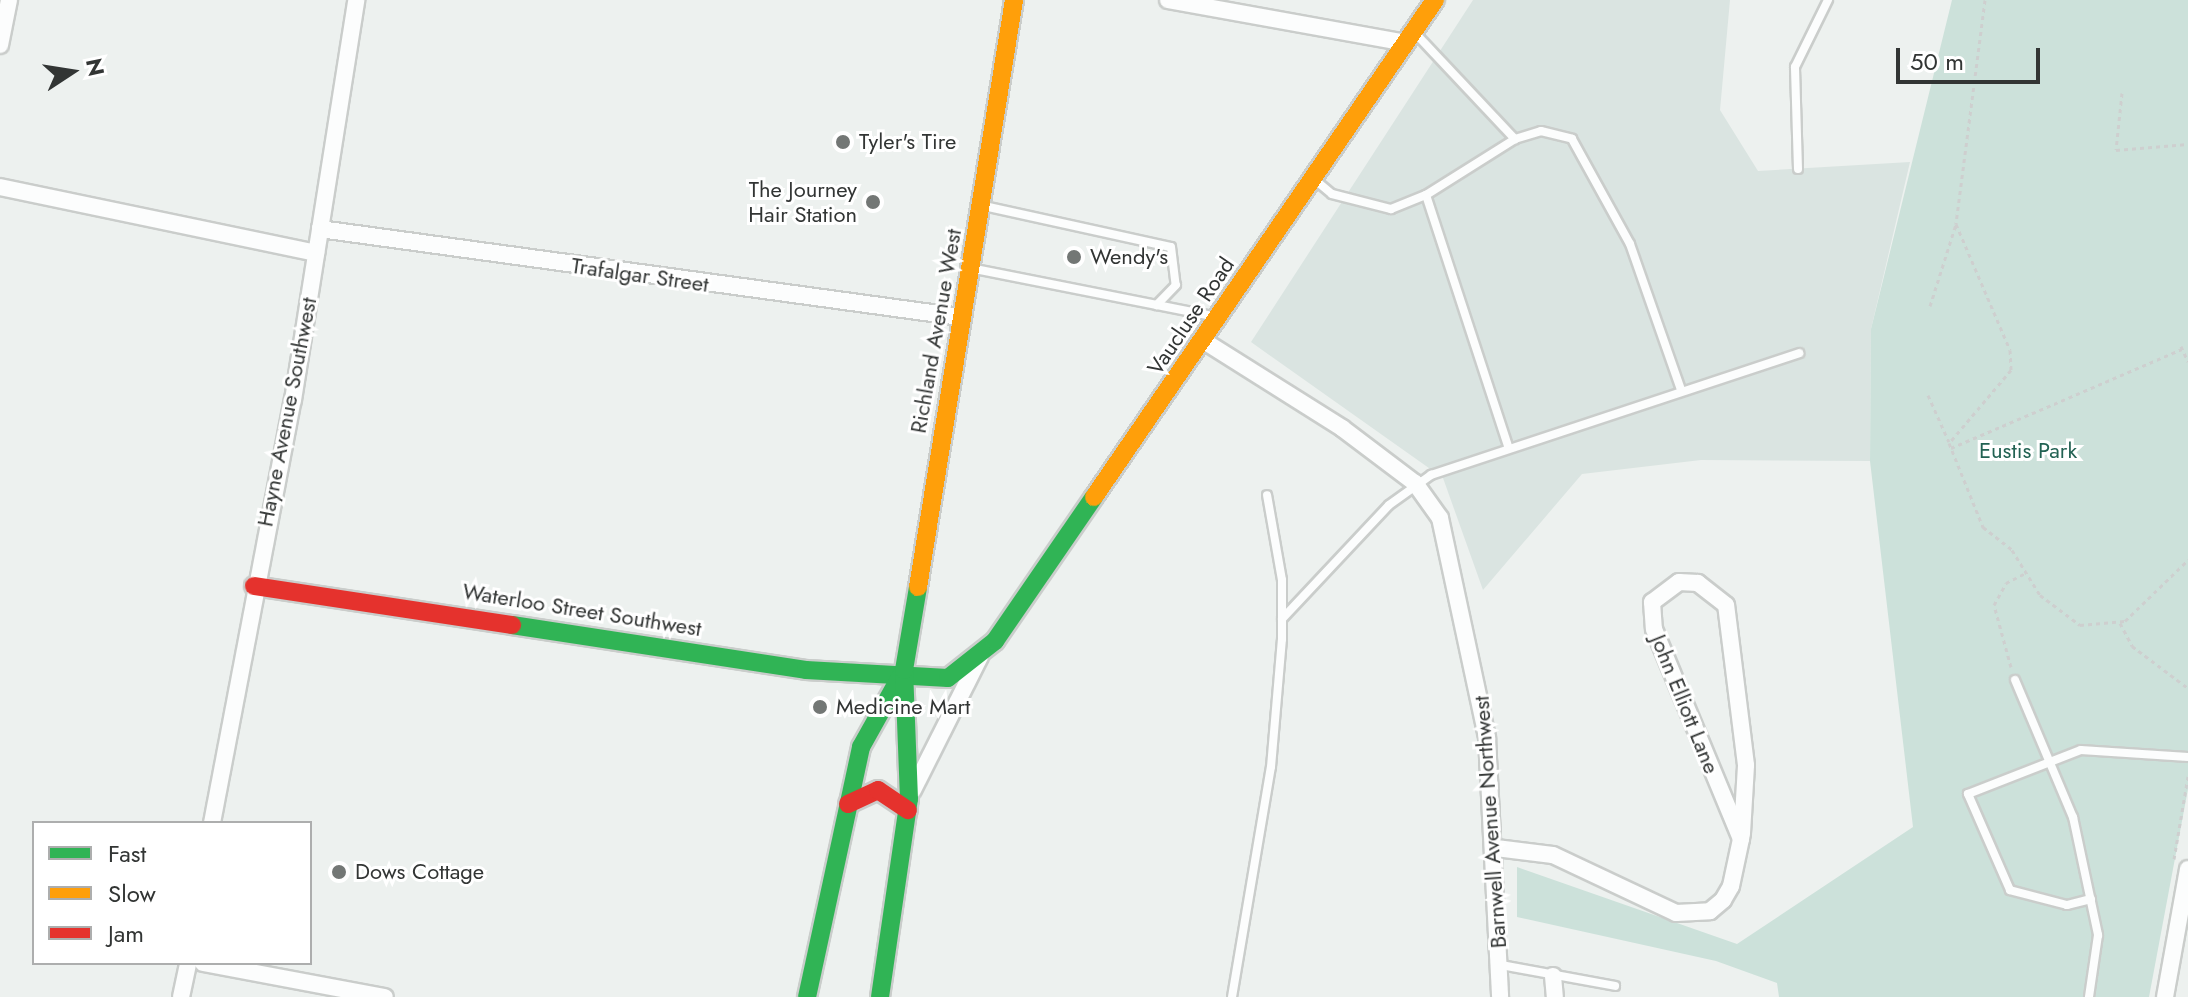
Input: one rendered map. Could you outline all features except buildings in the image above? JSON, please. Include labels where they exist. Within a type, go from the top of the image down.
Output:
[{"type":"street","points":[[0,45],[9,0]]},
{"type":"street","name":"Hayne Avenue Southwest","points":[[212,821],[316,253],[356,0]]},
{"type":"street","name":"Richland Avenue West","points":[[880,997],[908,804],[904,670],[1014,0]]},
{"type":"street","points":[[1168,0],[1410,37]]},
{"type":"street","name":"Vaucluse Road","points":[[981,654],[1204,341],[1435,0]]},
{"type":"street","points":[[0,187],[316,253]]},
{"type":"street","name":"Trafalgar Street","points":[[320,229],[961,317]]},
{"type":"street","name":"Barnwell Avenue Northwest","points":[[1204,341],[1415,483],[1440,518],[1460,584],[1487,738],[1496,848],[1500,997]]},
{"type":"street","name":"John Elliott Lane","points":[[1496,848],[1553,855],[1655,909],[1694,914],[1723,900],[1741,839],[1746,765],[1726,605],[1698,583],[1679,582],[1652,602],[1654,629],[1741,839]]},
{"type":"street","name":"Waterloo Street Southwest","points":[[254,586],[806,670],[904,670],[937,682],[981,654]]},
{"type":"street","points":[[848,804],[878,790],[908,804],[981,654]]},
{"type":"street","name":"Richland Avenue West","points":[[807,997],[861,747],[904,670]]},
{"type":"street","points":[[2165,997],[2188,869]]},
{"type":"street","points":[[181,997],[188,965]]},
{"type":"street","points":[[214,965],[385,997]]},
{"type":"street","points":[[1553,976],[1555,997]]},
{"type":"lane","points":[[1798,169],[1795,67],[1828,0]]},
{"type":"lane","points":[[1410,37],[1515,139]]},
{"type":"lane","points":[[1313,178],[1332,194],[1375,208],[1426,195],[1515,139],[1541,131],[1572,139],[1587,155],[1630,244],[1681,390]]},
{"type":"lane","points":[[1426,195],[1508,446]]},
{"type":"lane","points":[[982,205],[1171,247],[1176,285],[1157,305]]},
{"type":"lane","points":[[970,268],[1219,317]]},
{"type":"lane","points":[[1282,619],[1415,483],[1508,446],[1799,353]]},
{"type":"lane","points":[[1232,997],[1271,767],[1282,619],[1267,495]]},
{"type":"lane","points":[[2015,680],[2050,759],[2091,899],[2098,935],[2089,997]]},
{"type":"lane","points":[[2091,899],[2067,905],[2010,890],[1968,794],[2050,759],[2112,748],[2188,757]]},
{"type":"lane","points":[[1501,965],[1615,986]]},
{"type":"path","points":[[1930,306],[1956,224],[1985,0]]},
{"type":"path","points":[[2122,93],[2116,150],[2188,144]]},
{"type":"path","points":[[1950,445],[2007,378],[2012,360],[1956,224]]},
{"type":"path","points":[[1950,445],[2182,348],[2188,362]]},
{"type":"path","points":[[1928,395],[1983,527],[2012,550],[2040,595],[2080,625],[2120,623],[2188,560]]},
{"type":"path","points":[[2015,680],[1994,605],[2006,583],[2026,573]]},
{"type":"path","points":[[2120,623],[2132,646],[2188,688]]},
{"type":"shaded area","points":[[1473,0],[1730,0],[1720,110],[1758,171],[1910,162],[1871,329],[1870,461],[1701,460],[1582,474],[1483,590],[1443,478],[1251,342]]},
{"type":"green space","name":"Eustis Park","points":[[1952,0],[2188,0],[2188,789],[2149,997],[1779,997],[1777,983],[1716,961],[1517,917],[1517,867],[1737,944],[1913,827],[1870,461],[1871,329]]},
{"type":"traffic: fast","points":[[512,625],[806,670],[948,678],[995,641],[1094,497]]},
{"type":"traffic: fast","points":[[880,997],[909,799],[904,670],[918,587]]},
{"type":"traffic: fast","points":[[807,997],[861,747],[904,670]]},
{"type":"traffic: slow","points":[[918,587],[1014,0]]},
{"type":"traffic: slow","points":[[1094,497],[1435,0]]},
{"type":"traffic: jam","points":[[254,586],[512,625]]},
{"type":"traffic: jam","points":[[848,804],[878,790],[908,810]]},
{"type":"place","name":"Tyler's Tire","points":[[843,142]]},
{"type":"place","name":"The Journey Hair Station","points":[[873,202]]},
{"type":"place","name":"Wendy's","points":[[1074,257]]},
{"type":"place","name":"Medicine Mart","points":[[820,707]]},
{"type":"place","name":"Dows Cottage","points":[[339,872]]}]
